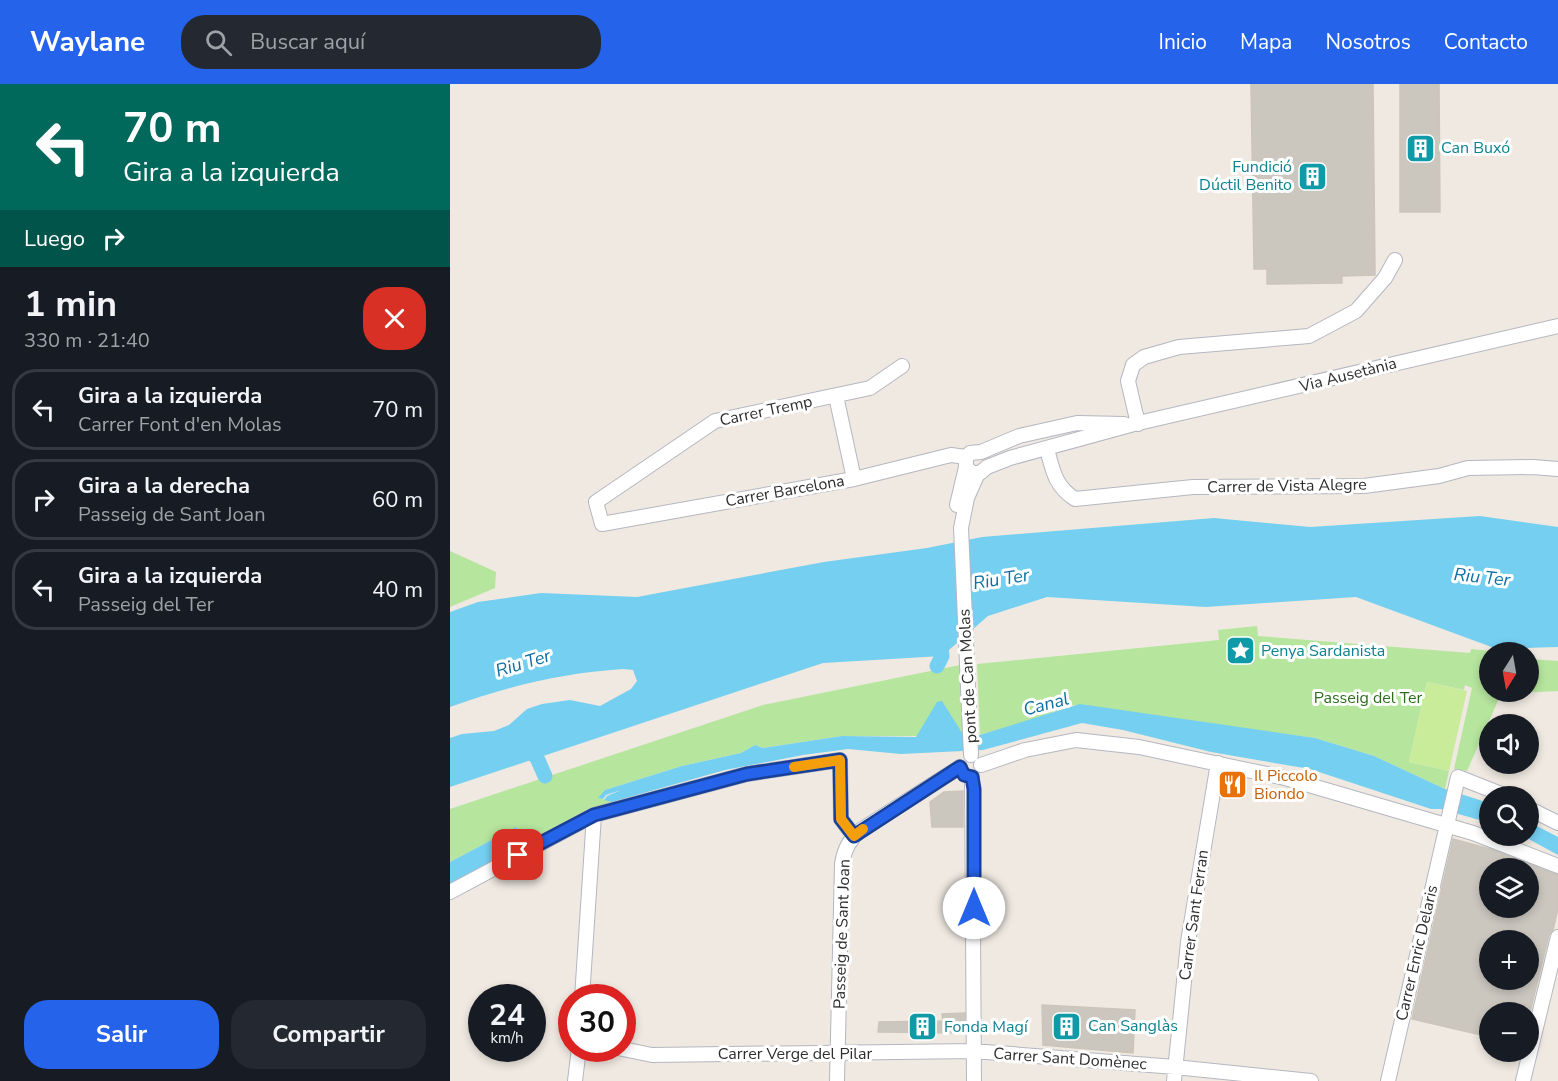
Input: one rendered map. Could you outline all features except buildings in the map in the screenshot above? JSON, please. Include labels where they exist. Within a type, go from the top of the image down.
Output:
[{"type":"street","points":[[1136,424],[1128,381],[1133,365],[1144,357],[1179,347],[1309,336],[1356,311],[1385,278],[1395,260]]},
{"type":"street","name":"Via Ausetània","points":[[1136,424],[1077,423],[1019,436],[981,452],[974,451],[974,466],[1047,449],[1136,424],[1558,326]]},
{"type":"street","name":"Carrer Tremp","points":[[602,524],[597,502],[715,421],[870,388],[902,366]]},
{"type":"street","points":[[836,396],[854,479]]},
{"type":"street","name":"Carrer de Vista Alegre","points":[[1047,449],[1052,468],[1062,490],[1075,499],[1193,487],[1364,486],[1439,476],[1468,468],[1558,469]]},
{"type":"street","name":"Carrer Barcelona","points":[[602,524],[854,479],[951,455],[974,466]]},
{"type":"street","name":"pont de Can Molas","points":[[974,466],[957,509],[961,528],[975,757]]},
{"type":"street","points":[[854,836],[960,767],[963,759],[1076,740],[1139,747],[1285,778],[1447,818],[1558,866]]},
{"type":"street","points":[[960,767],[964,775],[972,777],[979,772],[975,757]]},
{"type":"street","name":"Passeig de Sant Joan","points":[[594,815],[747,774],[840,760],[841,819],[854,836],[846,848],[842,864],[837,1081]]},
{"type":"street","name":"Carrer Sant Ferran","points":[[1174,1074],[1188,942],[1218,764]]},
{"type":"street","points":[[972,777],[974,1081]]},
{"type":"street","points":[[1447,818],[1458,777],[1481,786]]},
{"type":"street","points":[[1539,814],[1558,824]]},
{"type":"street","points":[[450,892],[594,815]]},
{"type":"street","points":[[583,984],[594,815]]},
{"type":"street","name":"Carrer Enric Delaris","points":[[1388,1081],[1447,818]]},
{"type":"street","points":[[1523,1081],[1558,937]]},
{"type":"street","name":"Carrer Sant Domènec","points":[[973,1051],[1174,1074],[1311,1081]]},
{"type":"street","name":"Carrer Verge del Pilar","points":[[636,1052],[652,1055],[973,1051]]},
{"type":"street","points":[[575,1081],[577,1062]]},
{"type":"green space","points":[[450,551],[496,572],[495,588],[450,607]]},
{"type":"green space","name":"Passeig del Ter","points":[[1257,626],[1258,636],[1470,653],[1471,649],[1479,650],[1479,702],[1497,702],[1492,714],[1479,714],[1479,744],[1467,771],[1454,769],[1472,688],[1465,685],[1464,690],[1427,682],[1409,762],[1449,771],[1445,789],[1374,756],[1315,738],[1071,705],[1034,720],[980,735],[977,664],[1219,640],[1218,630]]},
{"type":"green space","name":"Passeig del Ter","points":[[1539,660],[1558,661],[1558,691],[1539,692]]},
{"type":"green space","points":[[960,665],[964,736],[842,736],[763,748],[755,745],[741,753],[682,766],[605,790],[599,798],[612,802],[588,809],[527,843],[516,827],[450,862],[450,809],[763,705]]},
{"type":"green space","points":[[1427,682],[1467,691],[1449,771],[1409,762]]},
{"type":"water","name":"Riu Ter","points":[[1480,516],[1558,527],[1558,647],[1539,648],[1539,642],[1479,642],[1356,597],[1206,607],[1047,597],[988,616],[942,656],[823,663],[450,787],[450,738],[462,734],[494,731],[509,725],[527,709],[542,704],[570,700],[600,706],[631,689],[637,681],[633,670],[578,674],[514,687],[450,707],[450,612],[478,602],[541,593],[637,597],[824,562],[927,548],[982,537],[1214,518],[1310,527]]},
{"type":"water","points":[[942,701],[964,736],[980,735],[1080,704],[1315,738],[1374,756],[1445,789],[1479,800],[1479,820],[1441,809],[1431,809],[1310,769],[1211,752],[1123,730],[1082,723],[983,750],[901,754],[848,749],[725,770],[612,802],[604,800],[607,796],[621,790],[606,795],[603,799],[598,798],[605,790],[682,766],[741,753],[755,745],[763,748],[842,736],[916,737],[937,702]]},
{"type":"water","points":[[516,827],[527,843],[450,885],[450,862]]},
{"type":"water","points":[[1539,827],[1558,837],[1558,855],[1539,845]]},
{"type":"waterway","points":[[937,666],[942,656],[940,637]]},
{"type":"waterway","points":[[525,744],[537,758],[545,776]]},
{"type":"slow traffic","points":[[794,767],[840,760],[841,819],[854,836],[863,829]]},
{"type":"place","name":"Can Buxó","points":[[1420,148]]},
{"type":"place","name":"Fundició Dúctil Benito","points":[[1313,176]]},
{"type":"place","name":"Penya Sardanista","points":[[1240,651]]},
{"type":"place","name":"Il Piccolo Biondo","points":[[1233,785]]},
{"type":"place","name":"Can Sanglàs","points":[[1067,1026]]},
{"type":"place","name":"Fonda Magí","points":[[923,1027]]},
{"type":"route","points":[[518,855],[594,815],[747,774],[840,760],[841,819],[854,836],[915,794],[960,767],[964,775],[972,777],[974,789],[974,908]]},
{"type":"water label","name":"Canal","points":[[1046,704]]}]
